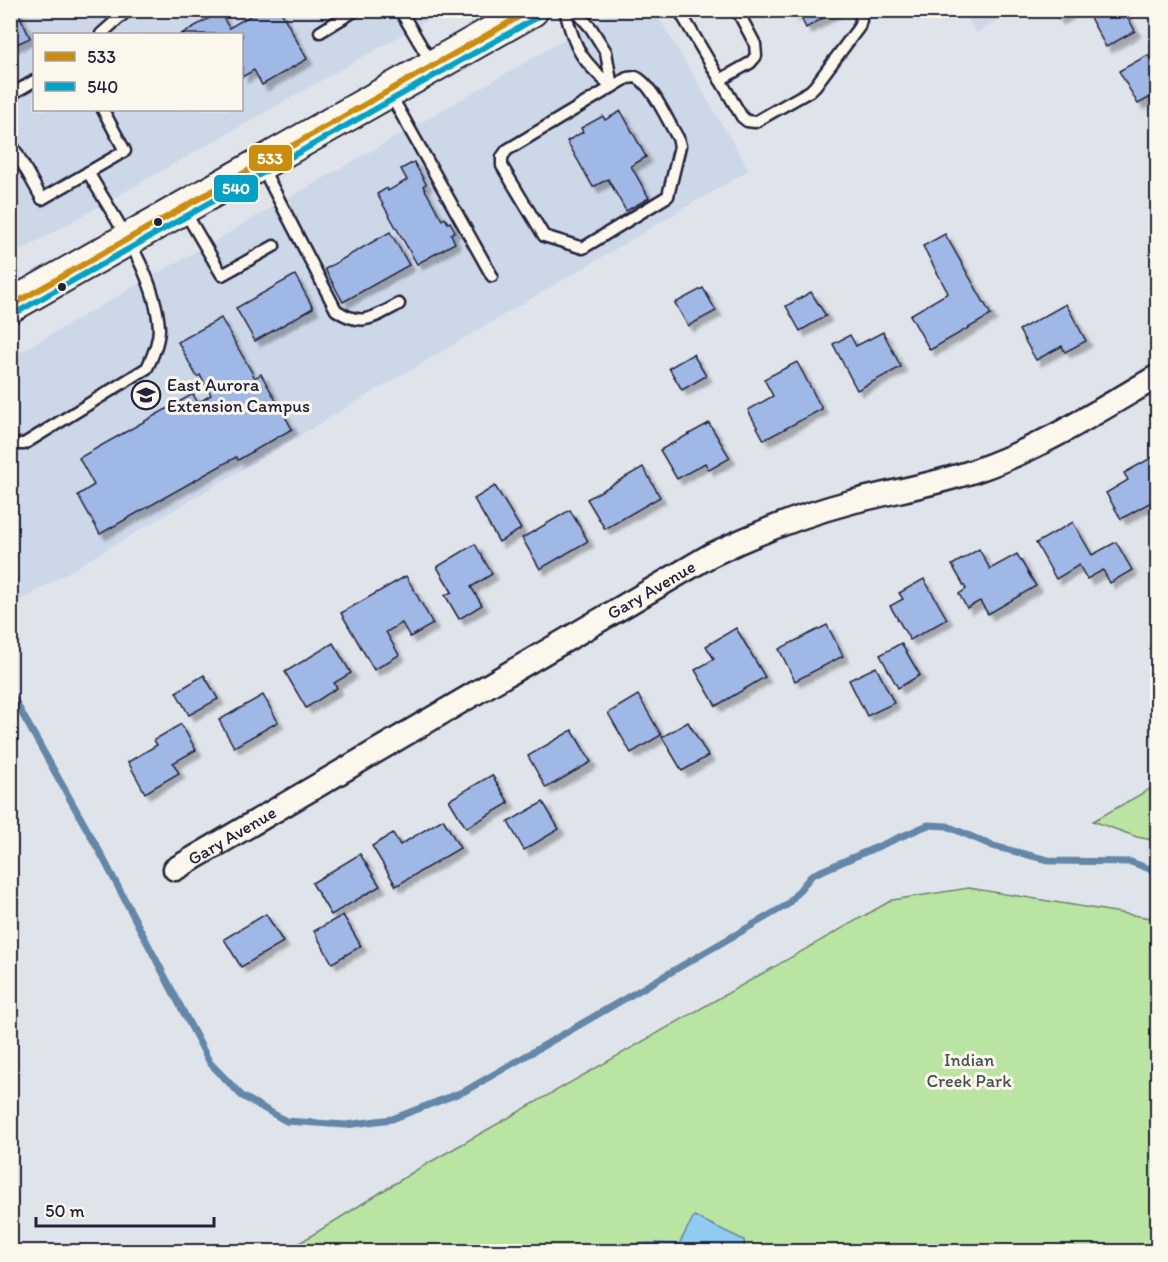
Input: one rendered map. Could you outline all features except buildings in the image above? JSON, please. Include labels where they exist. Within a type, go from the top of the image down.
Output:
[{"type":"main road","points":[[10,306],[532,10]]},
{"type":"street","name":"Gary Avenue","points":[[175,868],[711,555],[753,535],[800,517],[978,470],[1011,457],[1158,376]]},
{"type":"lane","points":[[102,33],[128,10]]},
{"type":"lane","points":[[320,32],[356,10]]},
{"type":"lane","points":[[400,10],[433,66]]},
{"type":"lane","points":[[565,10],[572,38],[587,66],[612,87]]},
{"type":"lane","points":[[575,10],[591,27],[606,52],[612,87]]},
{"type":"lane","points":[[720,80],[750,63],[756,56],[755,44],[737,10]]},
{"type":"lane","points":[[684,12],[742,117],[747,121],[755,122],[815,87],[859,27],[860,10]]},
{"type":"lane","points":[[636,77],[642,80],[678,138],[680,146],[668,196],[583,249],[544,236],[502,166],[502,157],[507,150],[612,87],[627,78],[636,77]]},
{"type":"lane","points":[[10,95],[33,82]]},
{"type":"lane","points":[[389,91],[492,276]]},
{"type":"lane","points":[[10,141],[42,199],[126,151],[104,111]]},
{"type":"lane","points":[[261,164],[336,310],[348,318],[366,321],[399,304]]},
{"type":"lane","points":[[10,444],[24,444],[147,368],[154,355],[159,330],[148,282],[88,172]]},
{"type":"lane","points":[[183,208],[222,275],[274,246]]},
{"type":"shaded area","points":[[11,11],[444,11],[11,256]]},
{"type":"shaded area","points":[[615,11],[655,11],[749,170],[11,606],[10,358]]},
{"type":"shaded area","points":[[963,11],[1014,11],[976,33]]},
{"type":"green space","points":[[1157,785],[1157,841],[1137,837],[1093,821]]},
{"type":"green space","name":"Indian Creek Park","points":[[969,888],[1157,919],[1157,1251],[285,1252],[418,1169],[892,900]]},
{"type":"water","points":[[694,1216],[744,1240],[745,1251],[605,1251],[614,1245],[679,1244]]},
{"type":"waterway","points":[[10,692],[102,856],[210,1063],[242,1096],[286,1121],[346,1125],[392,1119],[465,1091],[787,905],[812,875],[928,825],[947,826],[993,846],[1052,861],[1131,862],[1158,872]]},
{"type":"transit line","name":"533","points":[[10,306],[531,10]]},
{"type":"transit line","name":"540","points":[[14,314],[536,18]]},
{"type":"place","name":"East Aurora Extension Campus","points":[[146,395]]}]
